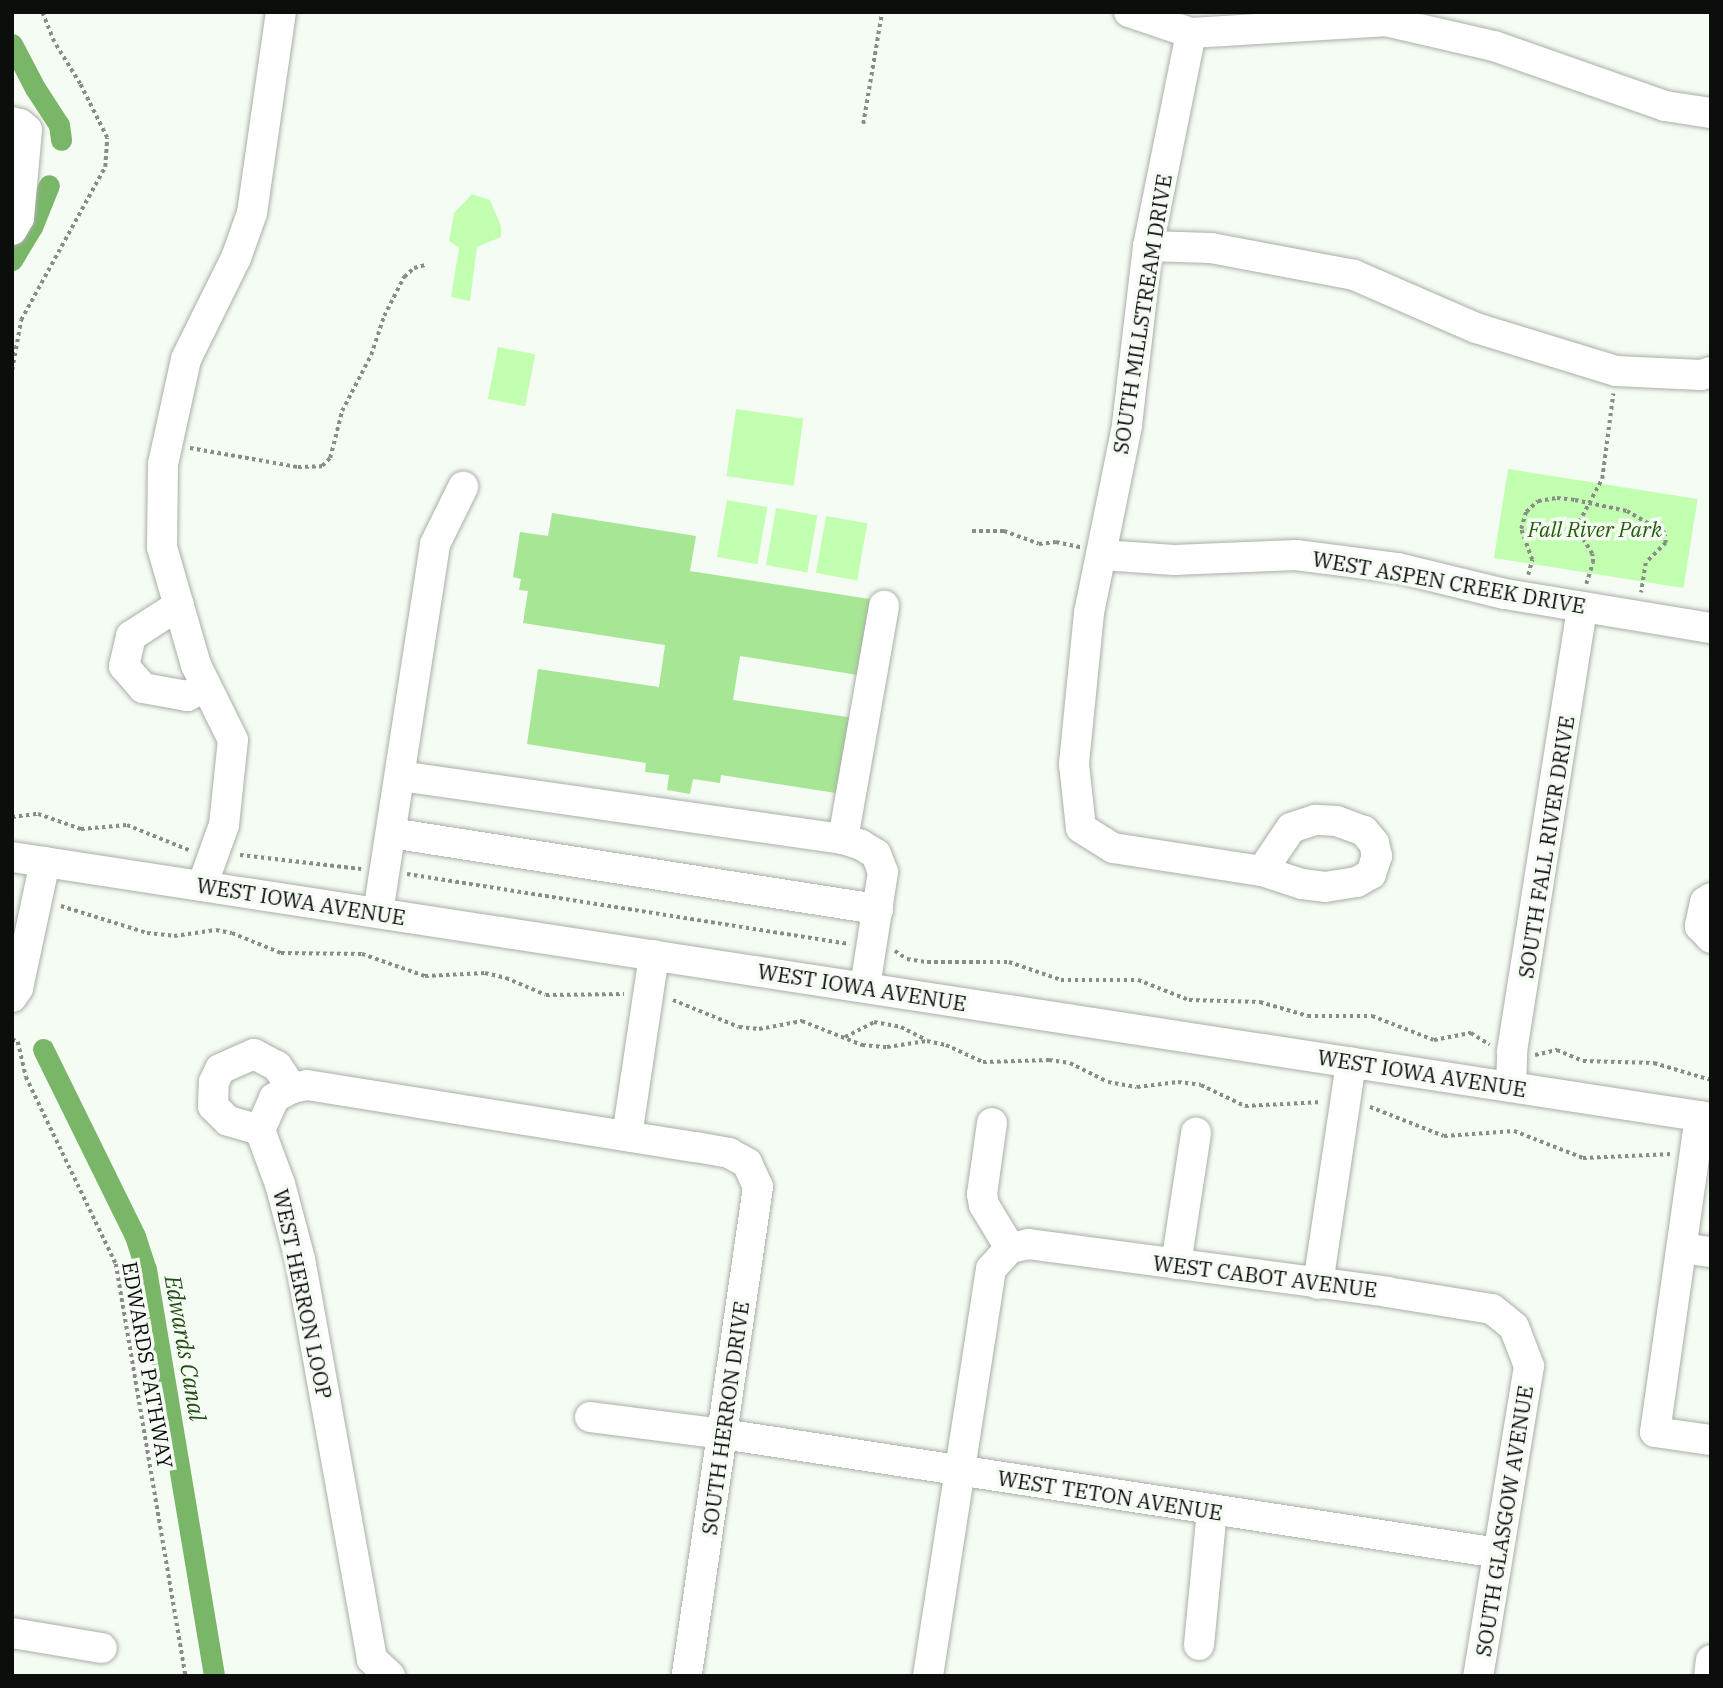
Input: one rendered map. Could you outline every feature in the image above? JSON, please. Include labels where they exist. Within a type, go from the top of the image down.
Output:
[{"type":"street","points":[[202,886],[224,825],[233,740],[196,665],[162,547],[163,464],[186,359],[236,258],[252,213],[282,12]]},
{"type":"street","points":[[1129,12],[1191,33],[1385,21],[1494,46],[1665,106],[1711,113]]},
{"type":"street","name":"SOUTH MILLSTREAM DRIVE","points":[[1191,33],[1148,246],[1127,426],[1089,613],[1074,764],[1081,828],[1113,848],[1262,871]]},
{"type":"street","points":[[12,122],[20,124],[27,131],[19,218],[12,230]]},
{"type":"street","points":[[1148,246],[1211,248],[1354,275],[1476,328],[1616,371],[1701,375],[1711,372]]},
{"type":"street","points":[[378,913],[435,544],[463,487]]},
{"type":"street","name":"WEST ASPEN CREEK DRIVE","points":[[1101,555],[1174,560],[1296,555],[1398,569],[1524,597],[1711,628]]},
{"type":"street","points":[[179,605],[131,636],[124,666],[143,688],[187,696],[206,687]]},
{"type":"street","points":[[843,839],[884,606]]},
{"type":"street","name":"SOUTH FALL RIVER DRIVE","points":[[1511,1087],[1512,1051],[1527,974],[1582,607]]},
{"type":"street","points":[[400,776],[843,839],[876,854],[883,872],[865,987]]},
{"type":"street","points":[[391,833],[878,909]]},
{"type":"street","name":"WEST IOWA AVENUE","points":[[12,857],[1706,1117]]},
{"type":"street","points":[[12,997],[18,988],[45,862]]},
{"type":"street","points":[[1711,898],[1705,902],[1700,926],[1711,938]]},
{"type":"street","points":[[292,1088],[277,1066],[254,1054],[220,1069],[214,1082],[213,1106],[228,1121],[260,1130],[274,1098],[292,1088],[326,1086],[627,1136],[654,955]]},
{"type":"street","points":[[1318,1284],[1352,1062]]},
{"type":"street","points":[[1706,1117],[1696,1250],[1656,1432],[1711,1440]]},
{"type":"street","points":[[928,1676],[991,1269],[1010,1248],[984,1205],[982,1194],[992,1123]]},
{"type":"street","name":"WEST HERRON LOOP","points":[[260,1130],[280,1184],[300,1259],[323,1379],[359,1602],[372,1659],[390,1676]]},
{"type":"street","points":[[1176,1264],[1196,1133]]},
{"type":"street","name":"SOUTH HERRON DRIVE","points":[[627,1136],[729,1153],[747,1163],[758,1187],[687,1676]]},
{"type":"street","name":"WEST CABOT AVENUE","points":[[1010,1248],[1029,1244],[1492,1309],[1514,1327]]},
{"type":"street","name":"SOUTH GLASGOW AVENUE","points":[[1478,1676],[1529,1366],[1514,1327]]},
{"type":"street","name":"WEST TETON AVENUE","points":[[590,1417],[723,1434],[1498,1553]]},
{"type":"street","points":[[1199,1645],[1212,1511]]},
{"type":"street","points":[[12,1633],[102,1648]]},
{"type":"street","points":[[1709,1676],[1711,1660]]},
{"type":"path","points":[[12,370],[20,320],[105,167],[107,138],[80,84],[54,42],[42,12]]},
{"type":"path","points":[[863,124],[883,12]]},
{"type":"path","points":[[167,444],[298,467],[322,466],[330,458],[342,411],[371,355],[384,316],[404,277],[414,268],[425,265]]},
{"type":"path","points":[[1582,607],[1587,577],[1593,563],[1592,554],[1578,531],[1579,522],[1602,479],[1616,371]]},
{"type":"path","points":[[1524,597],[1532,560],[1521,529],[1526,512],[1538,501],[1557,498],[1627,511],[1665,533],[1666,543],[1646,564],[1638,614]]},
{"type":"path","points":[[972,531],[1004,531],[1029,542],[1056,542],[1101,555]]},
{"type":"path","points":[[12,817],[37,814],[80,829],[127,825],[189,850],[385,872],[897,951],[907,959],[927,962],[1009,962],[1062,980],[1138,980],[1189,999],[1260,1002],[1308,1016],[1373,1016],[1434,1040],[1471,1033],[1494,1048],[1538,1055],[1557,1050],[1583,1061],[1654,1063],[1711,1080]]},
{"type":"path","points":[[37,899],[147,933],[174,936],[216,930],[232,933],[281,953],[362,954],[425,976],[485,973],[506,978],[546,995],[625,994],[678,1001],[723,1023],[739,1027],[759,1029],[802,1021],[862,1045],[887,1047],[928,1041]]},
{"type":"path","points":[[845,1037],[874,1022],[901,1027],[928,1041],[946,1045],[983,1062],[1049,1060],[1070,1063],[1108,1082],[1137,1087],[1178,1082],[1200,1085],[1245,1106],[1328,1100],[1395,1115],[1444,1136],[1467,1137],[1514,1131],[1583,1158],[1637,1153],[1675,1154]]},
{"type":"path","name":"EDWARDS PATHWAY","points":[[12,1040],[18,1042],[26,1077],[116,1264],[186,1676]]},
{"type":"green space","points":[[472,194],[490,200],[501,226],[501,237],[477,247],[470,301],[451,297],[459,248],[449,241],[454,213]]},
{"type":"green space","points":[[498,347],[535,354],[525,406],[488,399]]},
{"type":"green space","points":[[736,409],[803,418],[794,486],[727,476]]},
{"type":"green space","name":"Fall River Park","points":[[1508,469],[1698,499],[1684,588],[1494,558]]},
{"type":"green space","points":[[727,500],[767,507],[757,564],[717,557]]},
{"type":"green space","points":[[776,508],[817,515],[807,572],[766,565]]},
{"type":"green space","points":[[826,516],[867,523],[857,580],[816,573]]},
{"type":"building","points":[[552,513],[696,536],[690,571],[876,600],[864,676],[740,656],[733,700],[854,718],[842,794],[721,775],[720,783],[693,779],[690,794],[667,790],[669,775],[645,772],[646,763],[527,744],[538,669],[659,687],[665,645],[523,623],[528,591],[519,590],[521,579],[513,577],[520,532],[548,536]]},
{"type":"waterway","name":"Edwards Canal","points":[[12,44],[35,88],[59,125],[61,140]]},
{"type":"waterway","name":"Edwards Canal","points":[[12,260],[32,227],[49,185]]},
{"type":"waterway","name":"Edwards Canal","points":[[43,1049],[135,1236],[146,1269],[214,1676]]}]
